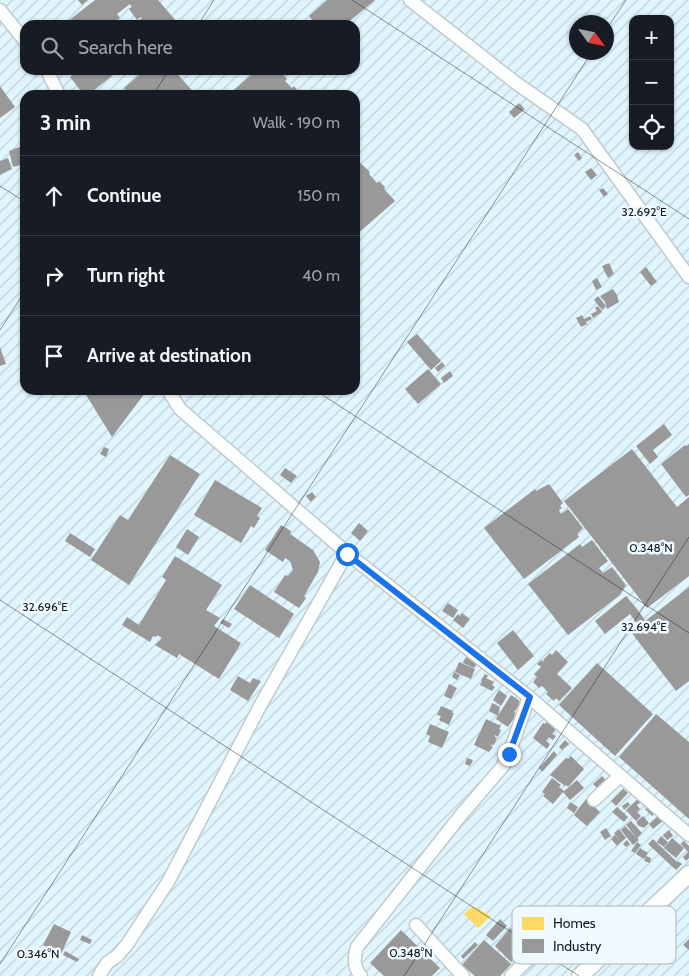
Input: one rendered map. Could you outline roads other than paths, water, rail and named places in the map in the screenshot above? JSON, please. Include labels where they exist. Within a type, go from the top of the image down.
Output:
[{"type":"main road","points":[[655,906],[689,874]]},
{"type":"main road","points":[[580,976],[593,964]]},
{"type":"lane","points":[[410,0],[516,83],[582,129],[689,277]]},
{"type":"lane","points":[[0,10],[20,35]]},
{"type":"lane","points":[[49,75],[57,90]]},
{"type":"lane","points":[[171,395],[180,409],[347,554],[530,697],[689,835]]},
{"type":"lane","points":[[99,976],[107,963],[126,946],[168,882],[260,706],[347,554]]},
{"type":"lane","points":[[361,976],[356,970],[354,957],[357,947],[461,815],[503,766],[530,697]]},
{"type":"lane","points":[[594,800],[620,776]]},
{"type":"lane","points":[[416,925],[463,976]]},
{"type":"lane","points":[[511,976],[523,964]]}]
